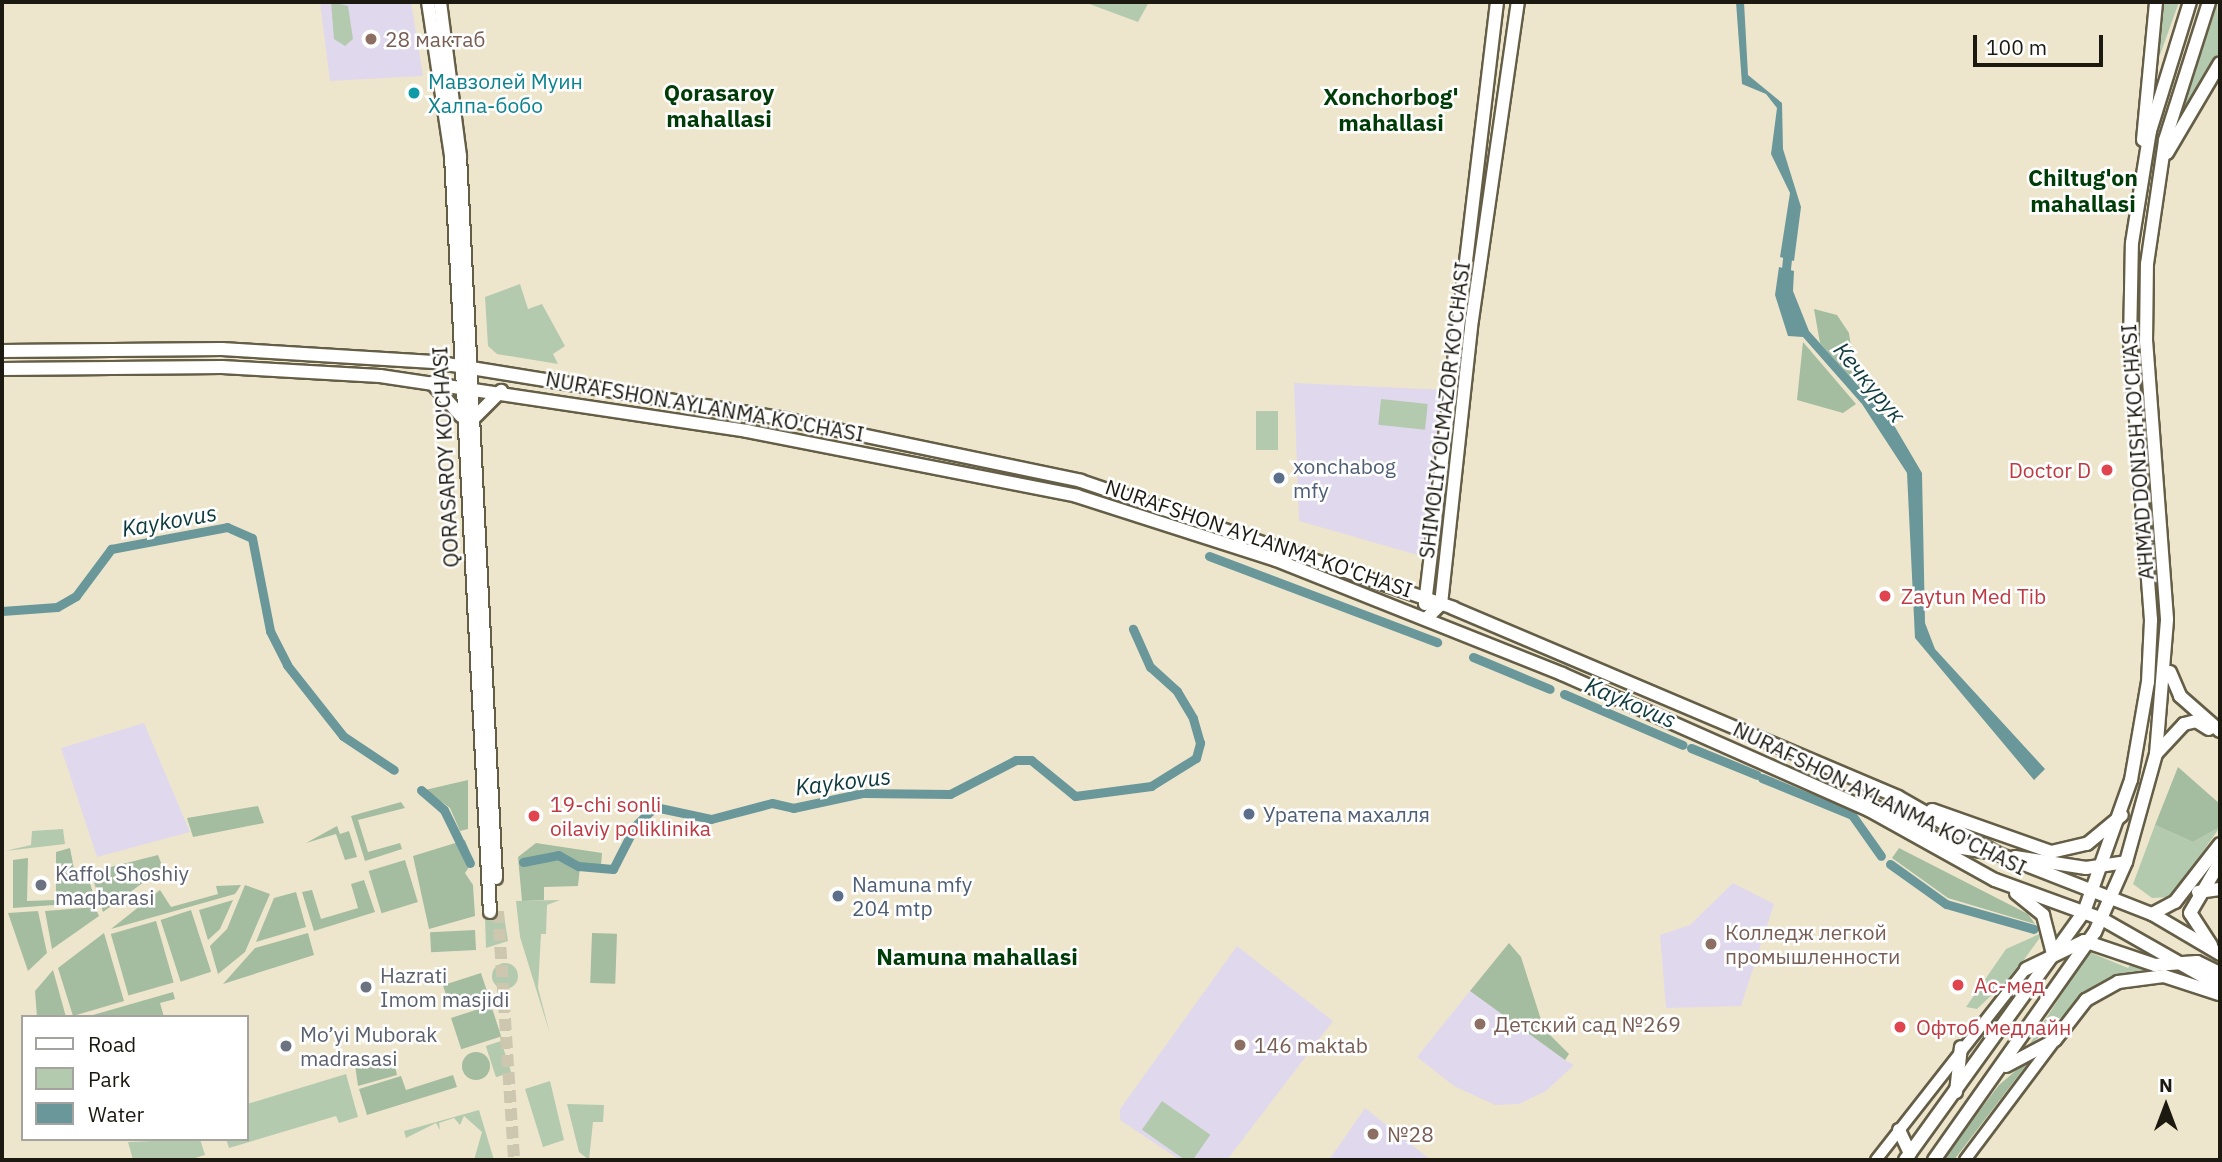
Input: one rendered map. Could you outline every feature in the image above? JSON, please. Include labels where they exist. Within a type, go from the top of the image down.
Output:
[{"type":"main road","name":"QORASAROY KO'CHASI","points":[[428,2],[450,142],[457,338],[465,366]]},
{"type":"main road","name":"QORASAROY KO'CHASI","points":[[440,2],[459,140],[470,338],[465,366],[494,911]]},
{"type":"main road","name":"SHIMOLIY OLMAZOR KO'CHASI","points":[[1441,604],[1447,500],[1497,2]]},
{"type":"main road","name":"SHIMOLIY OLMAZOR KO'CHASI","points":[[1466,319],[1518,2]]},
{"type":"main road","points":[[2144,155],[2142,111],[2155,2]]},
{"type":"main road","name":"AHMAD DONISH KO'CHASI","points":[[1911,1153],[2084,912],[2104,867],[2122,814],[2145,705],[2150,640],[2129,317],[2144,155],[2169,60],[2190,2]]},
{"type":"main road","name":"AHMAD DONISH KO'CHASI","points":[[1934,1160],[2002,1068],[2102,919],[2126,862],[2156,754],[2167,664],[2146,342],[2148,255],[2159,169],[2209,2]]},
{"type":"main road","points":[[2142,111],[2169,60]]},
{"type":"main road","points":[[2159,169],[2220,63]]},
{"type":"main road","points":[[433,362],[457,338]]},
{"type":"main road","points":[[470,338],[486,363],[504,371]]},
{"type":"main road","points":[[128,349],[133,357],[128,366]]},
{"type":"main road","points":[[222,349],[215,358],[222,367]]},
{"type":"main road","name":"NURAFSHON AYLANMA KO'CHASI","points":[[2,351],[222,349],[465,366],[785,419],[1114,491],[1441,604],[1898,797],[1996,853],[2093,894],[2152,914],[2219,954]]},
{"type":"main road","name":"NURAFSHON AYLANMA KO'CHASI","points":[[2,369],[222,367],[501,391],[782,437],[1110,505],[1427,618],[1765,761],[1995,880],[2102,919],[2220,986]]},
{"type":"main road","points":[[431,383],[468,419],[501,391]]},
{"type":"main road","points":[[782,437],[789,429],[785,419]]},
{"type":"main road","points":[[1110,505],[1114,491]]},
{"type":"main road","name":"SHIMOLIY OLMAZOR KO'CHASI","points":[[1427,618],[1424,597],[1447,500]]},
{"type":"main road","points":[[1427,618],[1441,604]]},
{"type":"main road","points":[[2167,664],[2180,696],[2220,731]]},
{"type":"main road","points":[[2156,754],[2190,722],[2202,723],[2220,738]]},
{"type":"main road","points":[[1765,761],[1885,809],[1949,846],[2104,867],[2126,862]]},
{"type":"main road","points":[[1898,797],[2051,852],[2087,844],[2122,814]]},
{"type":"main road","points":[[2152,914],[2175,902],[2220,844]]},
{"type":"main road","points":[[2219,954],[2190,918],[2198,892],[2220,862]]},
{"type":"main road","points":[[1995,880],[2038,908],[2051,938],[2053,954]]},
{"type":"main road","points":[[2198,892],[2220,889]]},
{"type":"main road","points":[[2026,969],[2051,938]]},
{"type":"main road","points":[[2026,969],[2053,954],[2088,941],[2155,965],[2180,962],[2220,973]]},
{"type":"main road","points":[[2002,1068],[2055,1040],[2086,1000],[2128,979],[2174,977],[2220,995]]},
{"type":"main road","points":[[1956,1092],[1961,1047]]},
{"type":"main road","points":[[1899,1130],[1911,1153],[1934,1160]]},
{"type":"street","points":[[1877,1160],[1961,1047],[2026,969]]},
{"type":"street","points":[[1965,1160],[2055,1040]]},
{"type":"shaded area","name":"28 мактаб","points":[[320,2],[411,2],[423,76],[330,81]]},
{"type":"shaded area","points":[[1294,383],[1448,390],[1428,558],[1299,521]]},
{"type":"shaded area","points":[[144,723],[190,832],[97,857],[61,748]]},
{"type":"shaded area","name":"Колледж легкой промышленности","points":[[1733,883],[1774,904],[1741,1006],[1666,1008],[1660,935],[1690,925]]},
{"type":"shaded area","name":"146 maktab","points":[[1237,946],[1333,1021],[1227,1160],[1180,1160],[1120,1120],[1120,1109]]},
{"type":"shaded area","name":"Детский сад №269","points":[[1470,991],[1574,1065],[1546,1091],[1519,1104],[1495,1105],[1454,1086],[1417,1057]]},
{"type":"shaded area","name":"№28","points":[[1365,1108],[1431,1160],[1329,1160]]},
{"type":"green space","points":[[331,2],[348,6],[353,39],[345,46],[334,39]]},
{"type":"green space","points":[[1084,2],[1149,2],[1138,22]]},
{"type":"green space","points":[[2163,2],[2179,2],[2156,66]]},
{"type":"green space","points":[[2217,2],[2220,56],[2180,117],[2199,51]]},
{"type":"green space","points":[[520,284],[528,309],[542,304],[565,346],[553,354],[558,364],[497,354],[488,346],[485,297]]},
{"type":"green space","points":[[1814,309],[1837,315],[1849,333],[1855,374],[1869,384],[1863,392],[1820,343]]},
{"type":"green space","points":[[1803,342],[1856,404],[1843,413],[1797,400]]},
{"type":"green space","points":[[1381,399],[1428,404],[1425,430],[1378,425]]},
{"type":"green space","points":[[1256,411],[1278,411],[1278,450],[1256,450]]},
{"type":"green space","points":[[2178,767],[2220,804],[2220,827],[2193,842],[2155,825]]},
{"type":"green space","points":[[468,780],[468,829],[460,831],[450,808],[425,790]]},
{"type":"green space","points":[[401,802],[405,808],[358,820],[368,852],[400,843],[402,849],[365,861],[351,816]]},
{"type":"green space","points":[[258,806],[264,823],[193,837],[187,818]]},
{"type":"green space","points":[[2155,825],[2193,842],[2220,827],[2171,897],[2152,898],[2133,884]]},
{"type":"green space","points":[[337,826],[340,834],[349,831],[357,857],[345,860],[336,834],[306,843]]},
{"type":"green space","points":[[63,829],[65,844],[5,851],[31,845],[32,831]]},
{"type":"green space","points":[[465,840],[473,861],[465,873],[473,885],[475,916],[429,929],[413,856]]},
{"type":"green space","points":[[536,843],[602,853],[601,866],[580,867],[578,886],[544,887],[544,900],[522,901],[518,857]]},
{"type":"green space","points":[[70,848],[75,874],[87,874],[96,902],[13,908],[13,860],[28,858],[27,901],[56,900],[56,852]]},
{"type":"green space","points":[[1899,848],[2028,914],[2035,924],[1948,898],[1892,858]]},
{"type":"green space","points":[[158,855],[163,868],[103,912],[91,872]]},
{"type":"green space","points":[[405,860],[418,902],[382,913],[369,871]]},
{"type":"green space","points":[[364,880],[375,912],[314,931],[302,892],[312,890],[321,919],[358,908],[351,884]]},
{"type":"green space","points":[[241,885],[235,894],[111,929],[160,890],[171,907],[218,894],[216,886]]},
{"type":"green space","points":[[245,885],[270,894],[245,952],[218,974],[210,946],[227,929]]},
{"type":"green space","points":[[296,892],[306,927],[256,942],[274,898]]},
{"type":"green space","points":[[233,900],[220,929],[208,940],[199,910]]},
{"type":"green space","points":[[560,900],[547,905],[546,934],[541,934],[538,988],[550,1034],[520,937],[516,901]]},
{"type":"green space","points":[[95,907],[99,916],[52,949],[45,911]]},
{"type":"green space","points":[[191,910],[211,972],[181,982],[161,920]]},
{"type":"green space","points":[[38,911],[47,953],[28,971],[8,913]]},
{"type":"green space","points":[[504,916],[508,941],[486,948],[485,917]]},
{"type":"green space","points":[[156,921],[174,983],[128,995],[111,934]]},
{"type":"green space","points":[[475,930],[476,950],[431,952],[430,932]]},
{"type":"green space","points":[[2044,932],[2013,975],[1977,1009],[1966,1007],[2006,949]]},
{"type":"green space","points":[[104,933],[124,1001],[73,1015],[58,968]]},
{"type":"green space","points":[[308,933],[314,955],[223,984],[255,948]]},
{"type":"green space","points":[[592,933],[617,934],[615,984],[590,983]]},
{"type":"green space","points":[[1509,943],[1521,957],[1544,1029],[1569,1054],[1565,1060],[1470,991]]},
{"type":"green space","points":[[2089,952],[2128,968],[2134,961],[2178,973],[2144,970],[2099,983],[2027,1048]]},
{"type":"green space","points":[[505,963],[514,967],[518,976],[514,985],[505,989],[496,985],[492,976],[496,967]]},
{"type":"green space","points":[[53,970],[65,1015],[37,1015],[35,991]]},
{"type":"green space","points":[[481,973],[487,992],[449,1004],[443,985]]},
{"type":"green space","points":[[173,992],[175,999],[160,1003],[163,1015],[93,1015]]},
{"type":"green space","points":[[491,1005],[501,1036],[461,1049],[451,1018]]},
{"type":"green space","points":[[501,1041],[511,1072],[496,1077],[486,1046]]},
{"type":"green space","points":[[476,1052],[486,1056],[490,1066],[486,1076],[476,1080],[466,1076],[462,1066],[466,1056]]},
{"type":"green space","points":[[392,1054],[397,1075],[358,1086],[354,1058],[361,1063]]},
{"type":"green space","points":[[2034,1055],[1954,1160],[1942,1160],[1999,1085]]},
{"type":"green space","points":[[346,1074],[358,1117],[339,1123],[336,1116],[229,1148],[227,1141],[248,1141],[248,1104]]},
{"type":"green space","points":[[453,1075],[457,1087],[367,1115],[359,1089],[401,1076],[406,1090]]},
{"type":"green space","points":[[550,1081],[564,1140],[543,1147],[525,1089]]},
{"type":"green space","points":[[1162,1101],[1210,1135],[1193,1160],[1185,1160],[1142,1130]]},
{"type":"green space","points":[[567,1104],[604,1105],[603,1122],[593,1122],[589,1160],[579,1152]]},
{"type":"green space","points":[[479,1110],[494,1160],[474,1160],[482,1132],[464,1116],[460,1125],[454,1118],[439,1123],[440,1130],[436,1123],[406,1138],[404,1131]]},
{"type":"green space","points":[[201,1141],[205,1155],[188,1160],[133,1160],[128,1142]]},
{"type":"water","points":[[1736,2],[1744,2],[1748,75],[1782,103],[1783,149],[1801,207],[1794,261],[1780,257],[1790,193],[1771,154],[1777,108],[1766,94],[1742,84]]},
{"type":"water","points":[[1779,267],[1794,271],[1793,291],[1809,331],[1895,427],[1922,473],[1925,623],[1935,649],[2045,769],[2034,780],[1915,638],[1907,473],[1862,404],[1803,337],[1788,336],[1775,295]]},
{"type":"waterway","name":"Кечкурук","points":[[1785,278],[1788,247]]},
{"type":"waterway","name":"Kaykovus","points":[[2,611],[57,607],[76,596],[111,549],[227,527],[252,538],[270,631],[287,665],[343,736],[394,770]]},
{"type":"waterway","name":"Kaykovus","points":[[1209,556],[1437,642]]},
{"type":"waterway","name":"Kaykovus","points":[[523,862],[558,855],[578,866],[613,869],[635,826],[655,807],[711,819],[772,803],[793,808],[863,793],[950,794],[1016,760],[1031,760],[1075,796],[1151,786],[1196,758],[1200,743],[1193,718],[1177,691],[1150,667],[1133,629]]},
{"type":"waterway","name":"Kaykovus","points":[[1473,657],[1550,689]]},
{"type":"waterway","name":"Kaykovus","points":[[1564,694],[1683,745]]},
{"type":"waterway","name":"Kaykovus","points":[[1691,748],[1757,775]]},
{"type":"waterway","name":"Kaykovus","points":[[1762,778],[1852,815],[1881,856]]},
{"type":"waterway","name":"Kaykovus","points":[[421,790],[444,810],[470,863]]},
{"type":"waterway","name":"Kaykovus","points":[[1890,864],[1946,904],[2034,929]]},
{"type":"tunnel","points":[[498,911],[514,1160]]},
{"type":"place","name":"28 мактаб","points":[[371,39]]},
{"type":"place","name":"Мавзолей Муин Халпа-бобо","points":[[414,93]]},
{"type":"place","name":"Doctor D","points":[[2107,470]]},
{"type":"place","name":"xonchabog mfy","points":[[1279,478]]},
{"type":"place","name":"Zaytun Med Tib","points":[[1885,596]]},
{"type":"place","name":"Уратепа махалля","points":[[1249,814]]},
{"type":"place","name":"19-chi sonli oilaviy poliklinika","points":[[534,816]]},
{"type":"place","name":"Kaffol Shoshiy maqbarasi","points":[[41,885]]},
{"type":"place","name":"Namuna mfy 204 mtp","points":[[838,896]]},
{"type":"place","name":"Колледж легкой промышленности","points":[[1711,944]]},
{"type":"place","name":"Ас-мед","points":[[1958,985]]},
{"type":"place","name":"Hazrati Imom masjidi","points":[[366,987]]},
{"type":"place","name":"Детский сад №269","points":[[1480,1024]]},
{"type":"place","name":"Офтоб медлайн","points":[[1900,1027]]},
{"type":"place","name":"146 maktab","points":[[1240,1045]]},
{"type":"place","name":"Mo’yi Muborak madrasasi","points":[[286,1046]]},
{"type":"place","name":"№28","points":[[1373,1134]]},
{"type":"district","name":"Qorasaroy mahallasi","points":[[719,105]]},
{"type":"district","name":"Xonchorbog' mahallasi","points":[[1391,109]]},
{"type":"district","name":"Chiltug'on mahallasi","points":[[2083,190]]},
{"type":"district","name":"Namuna mahallasi","points":[[977,956]]}]
